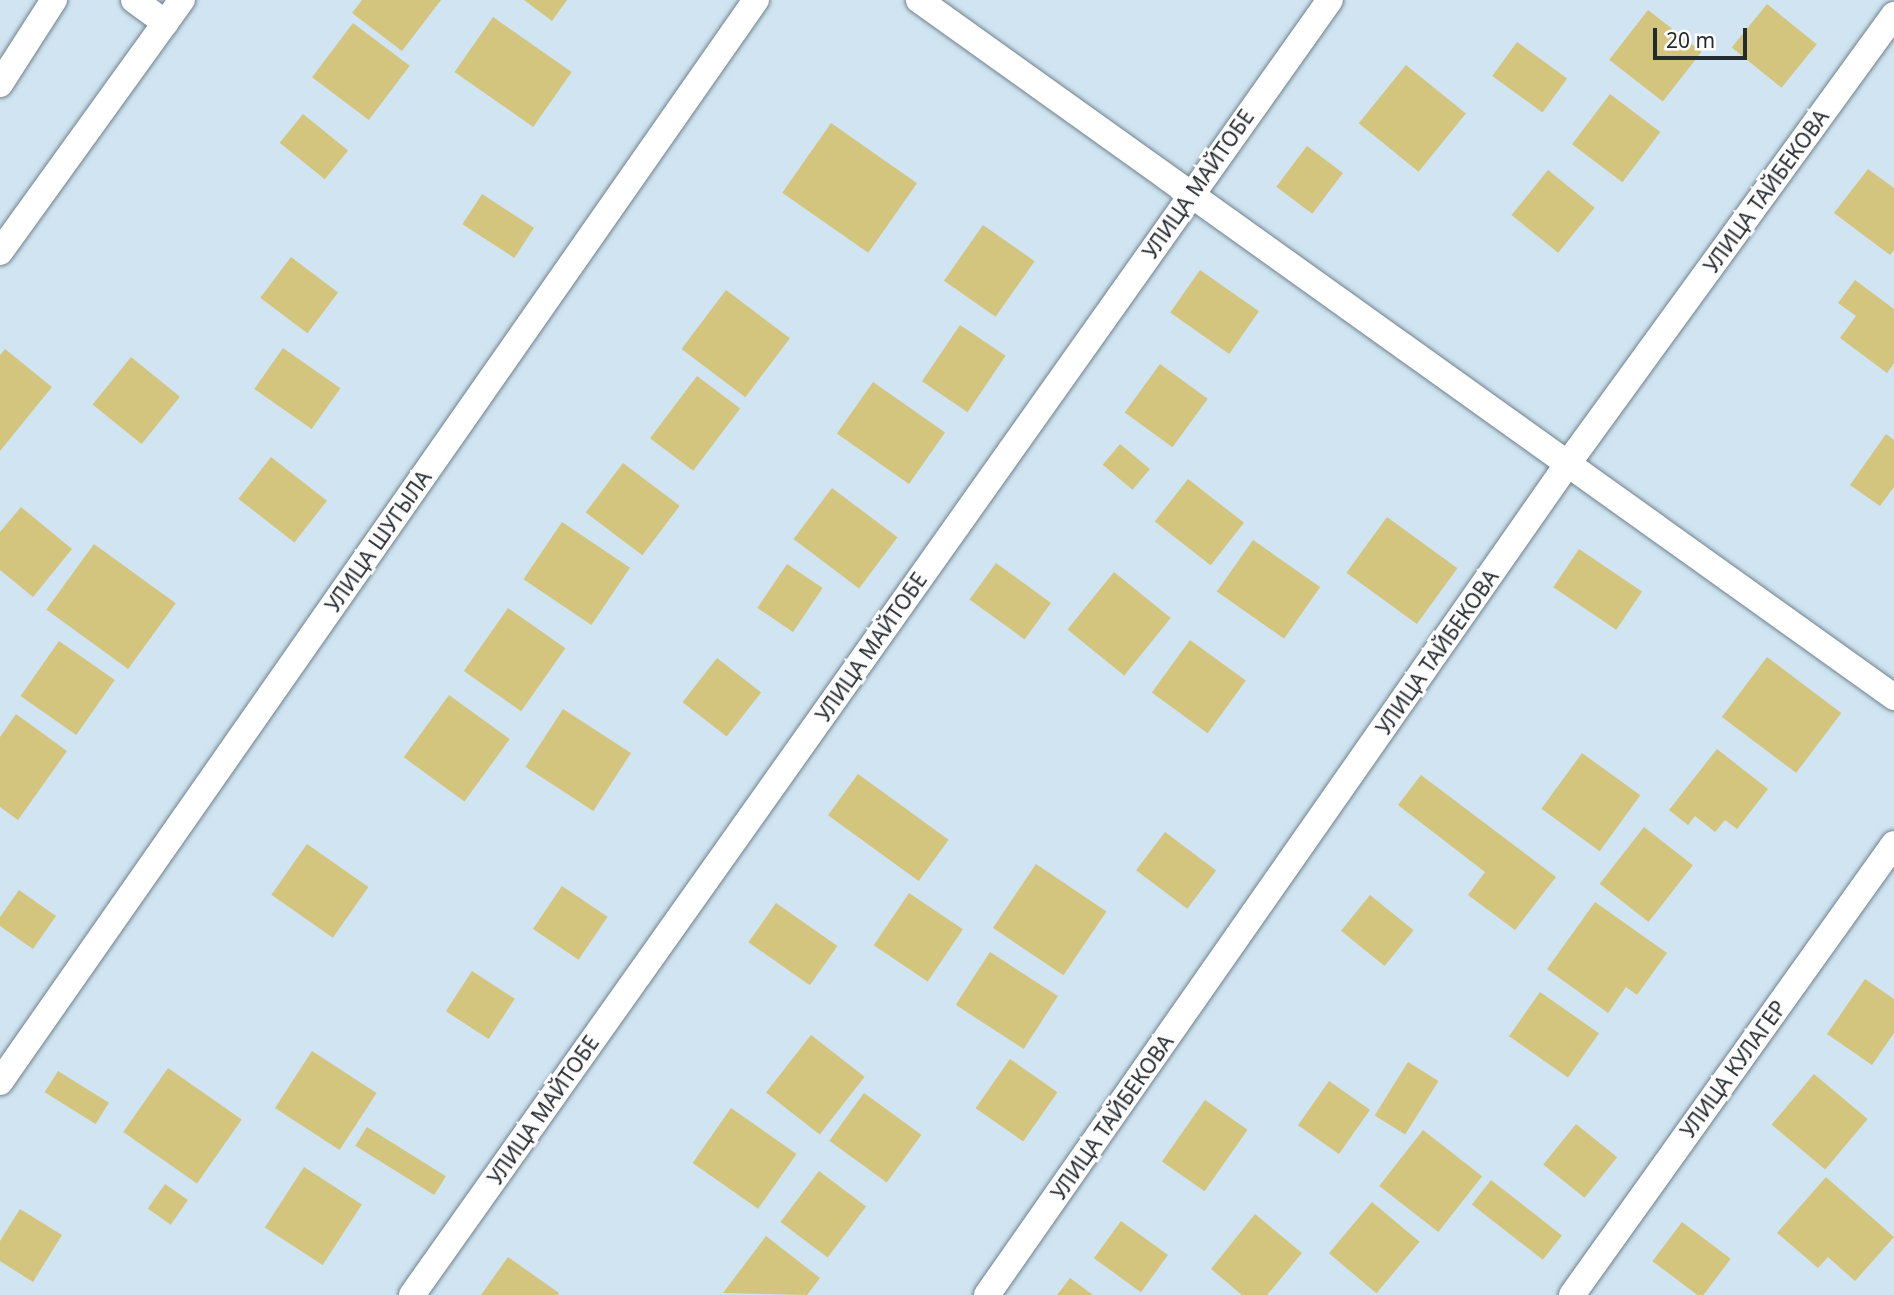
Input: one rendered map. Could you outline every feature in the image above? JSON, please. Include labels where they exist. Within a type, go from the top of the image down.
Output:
[{"type":"street","points":[[0,84],[54,0]]},
{"type":"street","points":[[134,0],[166,23]]},
{"type":"street","points":[[0,252],[182,0]]},
{"type":"street","name":"УЛИЦА ШУГЫЛА","points":[[0,1082],[756,0]]},
{"type":"street","points":[[919,0],[1569,462],[1894,697]]},
{"type":"street","name":"УЛИЦА МАЙТОБЕ","points":[[412,1295],[1330,0]]},
{"type":"street","name":"УЛИЦА ТАЙБЕКОВА","points":[[988,1295],[1569,462],[1894,15]]},
{"type":"street","name":"УЛИЦА КУЛАГЕР","points":[[1572,1295],[1894,844]]},
{"type":"building","points":[[362,0],[441,0],[402,51],[352,13]]},
{"type":"building","points":[[524,0],[567,0],[552,21]]},
{"type":"building","points":[[1767,4],[1817,44],[1781,88],[1732,48]]},
{"type":"building","points":[[1648,10],[1702,52],[1663,102],[1609,60]]},
{"type":"building","points":[[493,17],[572,72],[533,127],[455,72]]},
{"type":"building","points":[[353,23],[410,66],[369,120],[312,77]]},
{"type":"building","points":[[1517,42],[1567,78],[1542,112],[1492,76]]},
{"type":"building","points":[[1406,65],[1466,113],[1419,172],[1359,123]]},
{"type":"building","points":[[1610,94],[1660,132],[1622,182],[1572,144]]},
{"type":"building","points":[[303,114],[348,151],[325,179],[280,143]]},
{"type":"building","points":[[831,123],[917,183],[868,253],[782,193]]},
{"type":"building","points":[[1307,146],[1343,173],[1312,214],[1276,187]]},
{"type":"building","points":[[1868,169],[1894,188],[1894,250],[1890,255],[1834,213]]},
{"type":"building","points":[[1548,170],[1595,208],[1558,253],[1511,215]]},
{"type":"building","points":[[482,194],[534,228],[514,258],[462,224]]},
{"type":"building","points":[[983,225],[1035,261],[996,317],[944,281]]},
{"type":"building","points":[[291,257],[338,293],[307,333],[260,298]]},
{"type":"building","points":[[1200,270],[1259,311],[1229,354],[1170,313]]},
{"type":"building","points":[[1855,280],[1894,309],[1894,363],[1887,373],[1840,338],[1856,316],[1838,303]]},
{"type":"building","points":[[726,290],[790,338],[745,397],[681,349]]},
{"type":"building","points":[[960,325],[1006,356],[968,412],[922,381]]},
{"type":"building","points":[[283,348],[340,388],[312,429],[254,389]]},
{"type":"building","points":[[5,349],[52,387],[0,451],[0,355]]},
{"type":"building","points":[[131,357],[180,397],[142,444],[93,404]]},
{"type":"building","points":[[1160,364],[1208,399],[1172,447],[1125,413]]},
{"type":"building","points":[[697,376],[740,408],[693,471],[650,438]]},
{"type":"building","points":[[873,382],[945,432],[909,484],[837,434]]},
{"type":"building","points":[[1886,434],[1894,440],[1894,487],[1880,506],[1850,485]]},
{"type":"building","points":[[1120,444],[1150,469],[1133,490],[1103,465]]},
{"type":"building","points":[[271,457],[327,501],[294,542],[238,499]]},
{"type":"building","points":[[623,463],[680,506],[642,555],[586,513]]},
{"type":"building","points":[[1188,479],[1244,523],[1211,565],[1155,522]]},
{"type":"building","points":[[832,488],[897,537],[859,588],[793,539]]},
{"type":"building","points":[[21,507],[72,549],[33,597],[0,570],[0,532]]},
{"type":"building","points":[[1387,517],[1457,568],[1417,624],[1346,573]]},
{"type":"building","points":[[562,522],[630,568],[591,625],[523,579]]},
{"type":"building","points":[[1253,540],[1320,587],[1284,639],[1217,592]]},
{"type":"building","points":[[94,544],[176,603],[128,669],[46,610]]},
{"type":"building","points":[[1579,549],[1642,591],[1616,630],[1553,587]]},
{"type":"building","points":[[996,563],[1051,603],[1025,639],[970,599]]},
{"type":"building","points":[[787,564],[823,588],[793,632],[757,608]]},
{"type":"building","points":[[1114,572],[1171,618],[1124,675],[1067,630]]},
{"type":"building","points":[[508,608],[565,648],[521,711],[464,671]]},
{"type":"building","points":[[1190,640],[1246,681],[1208,733],[1152,693]]},
{"type":"building","points":[[59,641],[115,680],[76,735],[21,696]]},
{"type":"building","points":[[1767,657],[1841,713],[1796,773],[1722,717]]},
{"type":"building","points":[[717,658],[761,692],[727,737],[683,702]]},
{"type":"building","points":[[449,695],[510,739],[464,801],[404,757]]},
{"type":"building","points":[[563,709],[631,753],[593,811],[525,767]]},
{"type":"building","points":[[16,714],[67,751],[18,820],[0,807],[0,737]]},
{"type":"building","points":[[1717,749],[1768,789],[1737,829],[1725,820],[1715,832],[1695,816],[1688,825],[1669,810]]},
{"type":"building","points":[[1582,753],[1640,795],[1600,851],[1541,809]]},
{"type":"building","points":[[858,774],[949,840],[919,881],[828,815]]},
{"type":"building","points":[[1421,775],[1556,877],[1515,930],[1468,895],[1485,872],[1398,805]]},
{"type":"building","points":[[1644,827],[1693,865],[1649,922],[1600,884]]},
{"type":"building","points":[[1165,832],[1216,871],[1187,909],[1136,870]]},
{"type":"building","points":[[307,844],[368,887],[333,938],[271,895]]},
{"type":"building","points":[[1036,864],[1106,912],[1063,975],[993,928]]},
{"type":"building","points":[[562,886],[608,917],[579,960],[533,929]]},
{"type":"building","points":[[19,890],[56,916],[33,949],[0,926],[0,917]]},
{"type":"building","points":[[909,893],[963,929],[928,982],[874,945]]},
{"type":"building","points":[[1370,895],[1414,930],[1385,966],[1341,931]]},
{"type":"building","points":[[1595,902],[1667,953],[1637,995],[1626,987],[1608,1013],[1547,969]]},
{"type":"building","points":[[776,903],[837,946],[810,985],[748,942]]},
{"type":"building","points":[[990,952],[1058,996],[1024,1049],[956,1005]]},
{"type":"building","points":[[472,971],[515,999],[489,1039],[446,1011]]},
{"type":"building","points":[[1865,979],[1894,999],[1894,1033],[1872,1065],[1827,1034]]},
{"type":"building","points":[[1540,992],[1599,1033],[1568,1078],[1509,1036]]},
{"type":"building","points":[[811,1035],[865,1077],[820,1134],[766,1093]]},
{"type":"building","points":[[312,1051],[377,1093],[340,1150],[275,1108]]},
{"type":"building","points":[[1010,1059],[1058,1092],[1023,1141],[976,1108]]},
{"type":"building","points":[[1408,1062],[1439,1081],[1405,1135],[1375,1115]]},
{"type":"building","points":[[168,1068],[242,1120],[197,1184],[123,1132]]},
{"type":"building","points":[[58,1071],[109,1103],[96,1124],[45,1092]]},
{"type":"building","points":[[1814,1074],[1868,1119],[1825,1170],[1772,1125]]},
{"type":"building","points":[[1329,1081],[1370,1110],[1339,1154],[1298,1125]]},
{"type":"building","points":[[864,1093],[921,1135],[887,1182],[829,1141]]},
{"type":"building","points":[[1205,1100],[1248,1130],[1205,1191],[1162,1161]]},
{"type":"building","points":[[731,1108],[797,1154],[758,1209],[693,1163]]},
{"type":"building","points":[[1576,1124],[1617,1157],[1584,1198],[1543,1164]]},
{"type":"building","points":[[367,1127],[446,1176],[434,1195],[355,1146]]},
{"type":"building","points":[[1423,1130],[1482,1176],[1438,1232],[1379,1186]]},
{"type":"building","points":[[304,1167],[362,1205],[323,1265],[265,1227]]},
{"type":"building","points":[[819,1171],[866,1207],[828,1258],[780,1222]]},
{"type":"building","points":[[1826,1177],[1894,1237],[1855,1281],[1828,1257],[1818,1268],[1777,1233]]},
{"type":"building","points":[[1491,1180],[1562,1235],[1543,1260],[1472,1204]]},
{"type":"building","points":[[165,1184],[188,1200],[171,1225],[148,1209]]},
{"type":"building","points":[[1372,1202],[1419,1242],[1376,1293],[1329,1253]]},
{"type":"building","points":[[20,1209],[62,1235],[33,1282],[0,1261],[0,1241]]},
{"type":"building","points":[[1255,1214],[1302,1253],[1267,1295],[1242,1295],[1211,1269]]},
{"type":"building","points":[[1121,1221],[1168,1255],[1141,1292],[1094,1258]]},
{"type":"building","points":[[1682,1222],[1731,1259],[1703,1295],[1697,1295],[1653,1261]]},
{"type":"building","points":[[766,1236],[820,1278],[807,1295],[723,1293]]},
{"type":"building","points":[[508,1257],[559,1293],[558,1295],[481,1295]]},
{"type":"building","points":[[1070,1278],[1093,1295],[1057,1295]]}]
